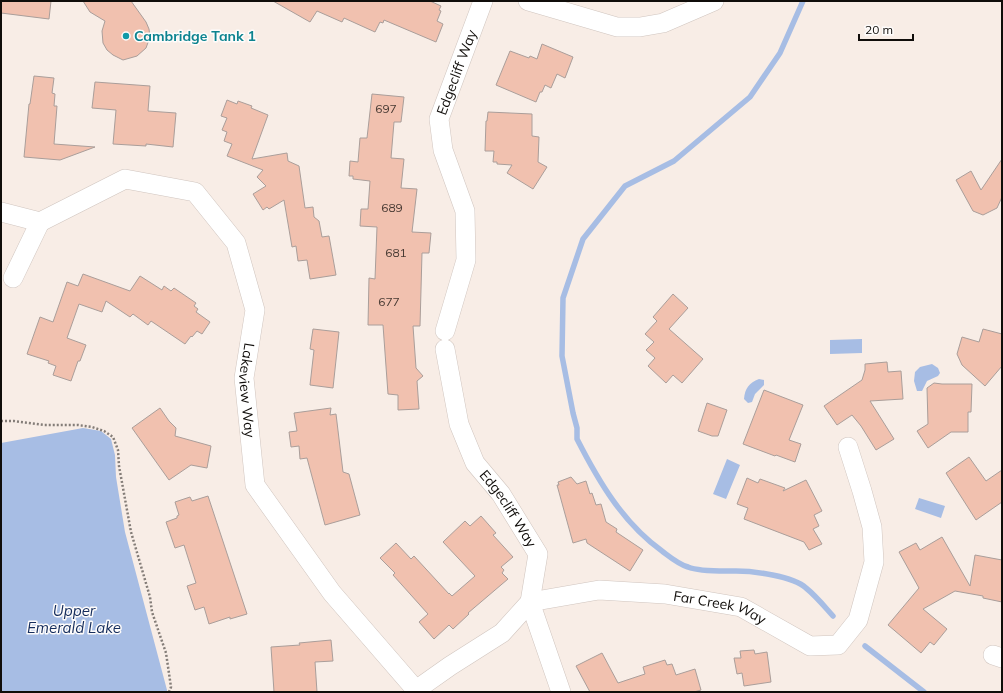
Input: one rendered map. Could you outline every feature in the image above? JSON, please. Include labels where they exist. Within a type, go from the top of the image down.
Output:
[{"type":"street","name":"Edgecliff Way","points":[[483,1],[439,119],[443,150],[465,211],[466,260],[445,340],[459,424],[475,463],[501,494],[538,554],[530,602],[561,692]]},
{"type":"street","points":[[528,1],[617,27],[640,27],[663,23],[714,1]]},
{"type":"street","name":"Lakeview Way","points":[[40,222],[124,179],[195,192],[236,243],[254,310],[244,378],[255,485],[332,593],[415,691]]},
{"type":"street","points":[[1,212],[40,222],[13,278]]},
{"type":"street","name":"Far Creek Way","points":[[530,602],[599,590],[665,594],[741,607],[810,646],[838,645],[858,620],[874,562],[872,527],[848,447]]},
{"type":"street","points":[[415,691],[450,666],[502,633],[530,602]]},
{"type":"path","points":[[1,421],[92,427],[104,431],[113,437],[118,450],[119,466],[131,532],[150,597],[152,612],[166,653],[171,687],[169,692]]},
{"type":"water","points":[[862,339],[862,353],[830,354],[830,340]]},
{"type":"water","points":[[932,364],[938,368],[940,373],[938,376],[927,381],[922,391],[917,391],[914,381],[915,372],[920,367]]},
{"type":"water","points":[[759,379],[764,380],[764,385],[755,394],[752,402],[748,403],[744,399],[745,392],[750,384]]},
{"type":"water","name":"Upper Emerald Lake","points":[[83,428],[101,431],[111,439],[115,455],[116,477],[125,532],[167,692],[1,692],[1,443]]},
{"type":"water","points":[[727,459],[740,465],[726,499],[713,494]]},
{"type":"water","points":[[919,498],[945,506],[941,518],[915,509]]},
{"type":"building","points":[[1,1],[51,1],[49,19],[1,13]]},
{"type":"building","name":"Cambridge Tank 1","points":[[83,1],[131,1],[146,22],[149,29],[150,37],[146,48],[137,56],[123,60],[113,55],[107,50],[103,43],[102,31],[105,21],[90,12]]},
{"type":"building","points":[[273,1],[430,1],[441,6],[439,10],[441,11],[437,21],[443,24],[436,42],[384,20],[383,23],[380,22],[375,32],[344,18],[342,22],[317,11],[310,22]]},
{"type":"building","points":[[542,44],[573,57],[565,78],[557,74],[551,88],[545,85],[536,102],[496,85],[510,51],[529,58],[530,56],[537,59]]},
{"type":"building","points":[[34,76],[54,78],[52,93],[55,94],[54,106],[57,106],[54,144],[95,147],[60,160],[24,157],[29,104]]},
{"type":"building","points":[[95,82],[150,86],[148,111],[176,113],[173,147],[146,144],[146,146],[113,144],[116,110],[92,108]]},
{"type":"building","points":[[372,94],[404,97],[401,122],[394,122],[391,158],[404,159],[401,188],[417,189],[412,232],[431,233],[429,253],[422,253],[420,326],[413,326],[416,368],[423,376],[417,381],[419,409],[398,410],[398,395],[388,394],[383,325],[368,325],[369,278],[375,279],[377,227],[360,226],[361,209],[368,209],[370,181],[353,179],[353,176],[349,176],[350,161],[358,162],[360,138],[367,138]]},
{"type":"building","points":[[227,100],[237,104],[238,101],[252,106],[251,108],[268,115],[252,159],[287,153],[288,161],[299,166],[305,208],[313,207],[314,217],[319,221],[322,237],[329,236],[336,275],[310,279],[307,260],[298,261],[296,246],[292,247],[284,200],[269,209],[267,207],[263,210],[253,194],[266,186],[257,177],[263,170],[227,156],[232,144],[224,141],[227,132],[222,130],[227,118],[221,116]]},
{"type":"building","points":[[488,112],[532,114],[532,136],[539,137],[538,162],[547,167],[533,189],[507,173],[512,165],[497,164],[497,162],[493,162],[494,151],[485,151],[486,121]]},
{"type":"building","points":[[1002,159],[1002,197],[997,208],[983,215],[973,211],[956,180],[971,171],[981,190]]},
{"type":"building","points":[[83,274],[130,291],[140,276],[162,290],[164,286],[171,291],[174,288],[196,303],[194,306],[198,309],[196,312],[210,322],[202,334],[197,331],[185,344],[151,321],[148,325],[133,314],[130,317],[106,301],[102,312],[79,304],[67,338],[86,345],[80,361],[78,361],[71,381],[53,375],[56,366],[48,363],[49,361],[27,354],[40,317],[53,322],[67,282],[78,286]]},
{"type":"building","points":[[673,294],[688,308],[669,329],[703,359],[682,383],[673,375],[666,383],[648,366],[655,358],[646,350],[654,342],[645,334],[657,321],[653,317]]},
{"type":"building","points":[[313,329],[339,332],[333,388],[310,385],[314,350],[310,349]]},
{"type":"building","points":[[983,329],[1002,334],[1002,366],[985,386],[962,365],[957,354],[962,337],[979,342]]},
{"type":"building","points":[[887,362],[888,372],[901,371],[903,399],[870,401],[894,439],[876,450],[861,426],[852,415],[837,425],[824,406],[862,380],[865,364]]},
{"type":"building","points":[[934,383],[972,384],[971,412],[968,412],[968,432],[951,432],[928,448],[917,431],[928,424],[927,388]]},
{"type":"building","points":[[764,390],[803,405],[789,440],[801,444],[795,462],[743,444]]},
{"type":"building","points":[[707,403],[727,410],[718,436],[712,436],[698,431]]},
{"type":"building","points":[[160,408],[176,428],[175,436],[211,446],[207,468],[191,465],[169,480],[132,428]]},
{"type":"building","points":[[331,408],[330,415],[336,414],[343,472],[349,474],[360,515],[325,525],[307,458],[300,459],[299,446],[291,447],[289,432],[297,431],[294,413]]},
{"type":"building","points":[[969,457],[986,481],[1002,470],[1002,502],[976,520],[946,473]]},
{"type":"building","points":[[571,477],[577,484],[586,481],[590,494],[592,493],[596,505],[601,504],[606,522],[617,529],[616,532],[643,550],[630,571],[587,543],[586,539],[573,543],[557,485],[559,485],[558,482]]},
{"type":"building","points":[[747,478],[758,483],[760,479],[785,488],[783,491],[806,480],[822,511],[814,515],[819,526],[813,529],[822,544],[809,550],[804,542],[744,519],[748,508],[737,504]]},
{"type":"building","points":[[208,496],[247,614],[230,619],[230,617],[209,624],[204,607],[195,610],[187,586],[196,583],[184,545],[175,548],[166,522],[177,518],[179,515],[175,502],[190,497],[192,501]]},
{"type":"building","points":[[481,516],[496,533],[493,535],[513,557],[501,567],[504,570],[502,573],[508,579],[468,613],[469,614],[453,629],[449,625],[434,639],[419,622],[428,614],[393,575],[395,573],[380,558],[396,543],[411,559],[414,556],[452,596],[475,576],[443,542],[465,521],[470,526]]},
{"type":"building","points":[[942,537],[970,586],[975,555],[1002,560],[1002,602],[983,598],[983,596],[955,591],[923,609],[947,629],[934,645],[930,642],[921,653],[888,625],[919,588],[899,552],[916,543],[920,550]]},
{"type":"building","points":[[331,640],[333,661],[315,662],[317,692],[274,692],[271,647],[300,645],[299,643]]},
{"type":"building","points":[[754,650],[755,654],[767,652],[771,682],[744,686],[742,673],[737,674],[734,658],[741,658],[740,651]]},
{"type":"building","points":[[602,653],[618,683],[645,674],[643,667],[665,660],[667,665],[672,664],[676,675],[695,669],[701,690],[694,692],[590,692],[576,666]]},
{"type":"waterway","points":[[803,1],[780,53],[750,97],[674,161],[625,186],[583,239],[563,298],[562,356],[577,428],[577,439],[603,486],[635,528],[671,558],[693,569],[762,573],[792,580],[813,594],[833,616]]},
{"type":"waterway","points":[[865,646],[924,692]]},
{"type":"place","name":"Cambridge Tank 1","points":[[126,36]]}]
